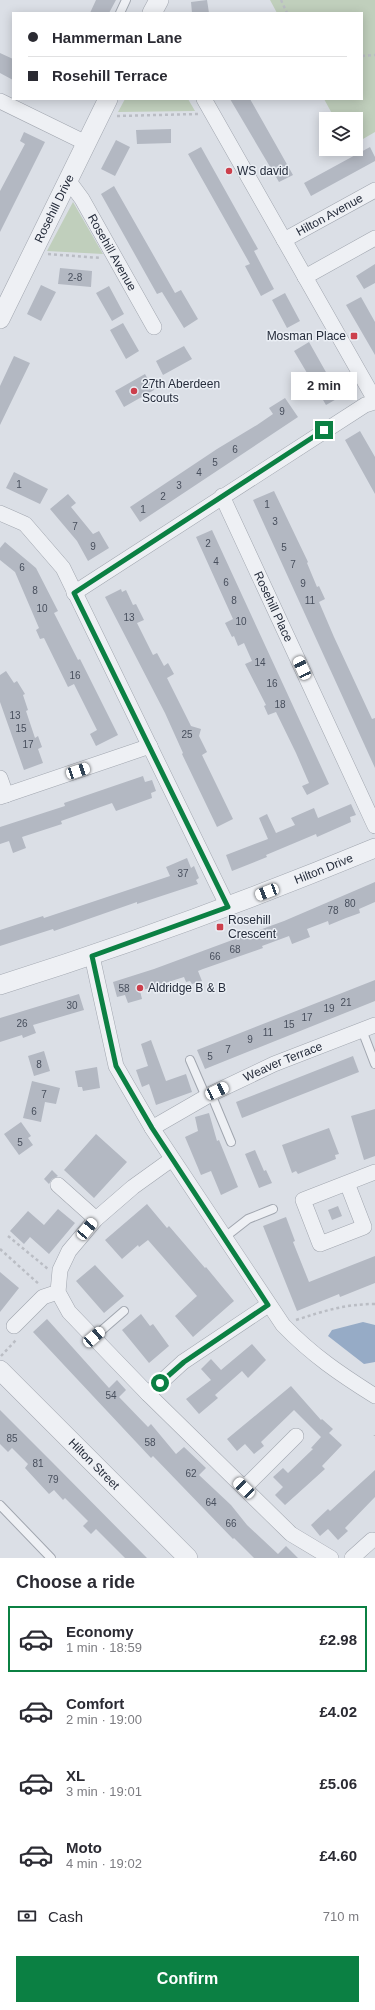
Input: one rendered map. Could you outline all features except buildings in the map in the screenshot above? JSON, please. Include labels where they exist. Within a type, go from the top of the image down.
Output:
[{"type":"street","name":"Rosehill Drive","points":[[0,319],[31,253],[108,100]]},
{"type":"street","name":"Hilton Avenue","points":[[205,100],[375,401]]},
{"type":"street","points":[[0,101],[86,143]]},
{"type":"street","name":"Rosehill Avenue","points":[[68,180],[82,199],[154,327]]},
{"type":"street","name":"Hilton Avenue","points":[[284,240],[375,190]]},
{"type":"street","points":[[305,277],[375,238]]},
{"type":"street","points":[[74,593],[364,405],[375,401]]},
{"type":"street","name":"Rosehill Place","points":[[222,496],[375,826]]},
{"type":"street","points":[[0,513],[25,524],[63,568],[228,907]]},
{"type":"street","points":[[0,778],[3,796],[150,746]]},
{"type":"street","name":"Hilton Drive","points":[[0,985],[92,956],[228,907],[375,848]]},
{"type":"street","points":[[92,956],[116,1066],[152,1128],[225,1237],[268,1305],[283,1325],[307,1349],[358,1386],[375,1396]]},
{"type":"street","name":"Weaver Terrace","points":[[152,1128],[208,1095],[274,1064],[369,1027]]},
{"type":"street","points":[[172,1159],[133,1187],[96,1219],[69,1251],[60,1270],[56,1289],[69,1312],[148,1394],[291,1534],[331,1558]]},
{"type":"street","points":[[347,1182],[364,1227],[320,1244],[303,1200],[347,1182],[375,1172]]},
{"type":"street","points":[[58,1185],[96,1219]]},
{"type":"street","points":[[14,1326],[43,1297],[56,1289]]},
{"type":"street","points":[[148,1394],[184,1362],[268,1305]]},
{"type":"street","name":"Hilton Street","points":[[0,1370],[188,1558]]},
{"type":"street","points":[[244,1488],[296,1436]]},
{"type":"street","points":[[352,1558],[372,1540]]},
{"type":"lane","points":[[120,12],[126,0]]},
{"type":"lane","points":[[369,1027],[375,1064]]},
{"type":"lane","points":[[190,1060],[231,1142]]},
{"type":"lane","points":[[225,1237],[248,1219],[273,1209]]},
{"type":"lane","points":[[94,1337],[124,1311]]},
{"type":"lane","points":[[0,1505],[51,1558]]},
{"type":"path","points":[[281,0],[287,12]]},
{"type":"path","points":[[363,56],[375,55]]},
{"type":"path","points":[[100,116],[212,114]]},
{"type":"path","points":[[31,253],[117,259]]},
{"type":"path","points":[[8,1236],[56,1289]]},
{"type":"path","points":[[0,1249],[56,1289]]},
{"type":"path","points":[[283,1325],[331,1308],[356,1304],[375,1304]]},
{"type":"green space","points":[[270,0],[375,0],[375,132],[363,139],[363,112],[331,112],[325,100],[363,100],[363,12],[276,12]]},
{"type":"green space","points":[[124,100],[189,100],[195,111],[118,112]]},
{"type":"green space","points":[[73,202],[103,254],[47,251]]},
{"type":"water","points":[[363,1322],[375,1325],[375,1362],[364,1364],[328,1336],[332,1330]]},
{"type":"place","name":"WS david","points":[[229,171]]},
{"type":"place","name":"Mosman Place","points":[[354,336]]},
{"type":"place","name":"27th Aberdeen Scouts","points":[[134,391]]},
{"type":"place","name":"Rosehill Crescent","points":[[220,927]]},
{"type":"place","name":"Aldridge B & B","points":[[140,988]]},
{"type":"route","points":[[160,1383],[184,1362],[268,1305],[225,1237],[152,1128],[116,1066],[92,956],[228,907],[74,593],[324,430]]}]
